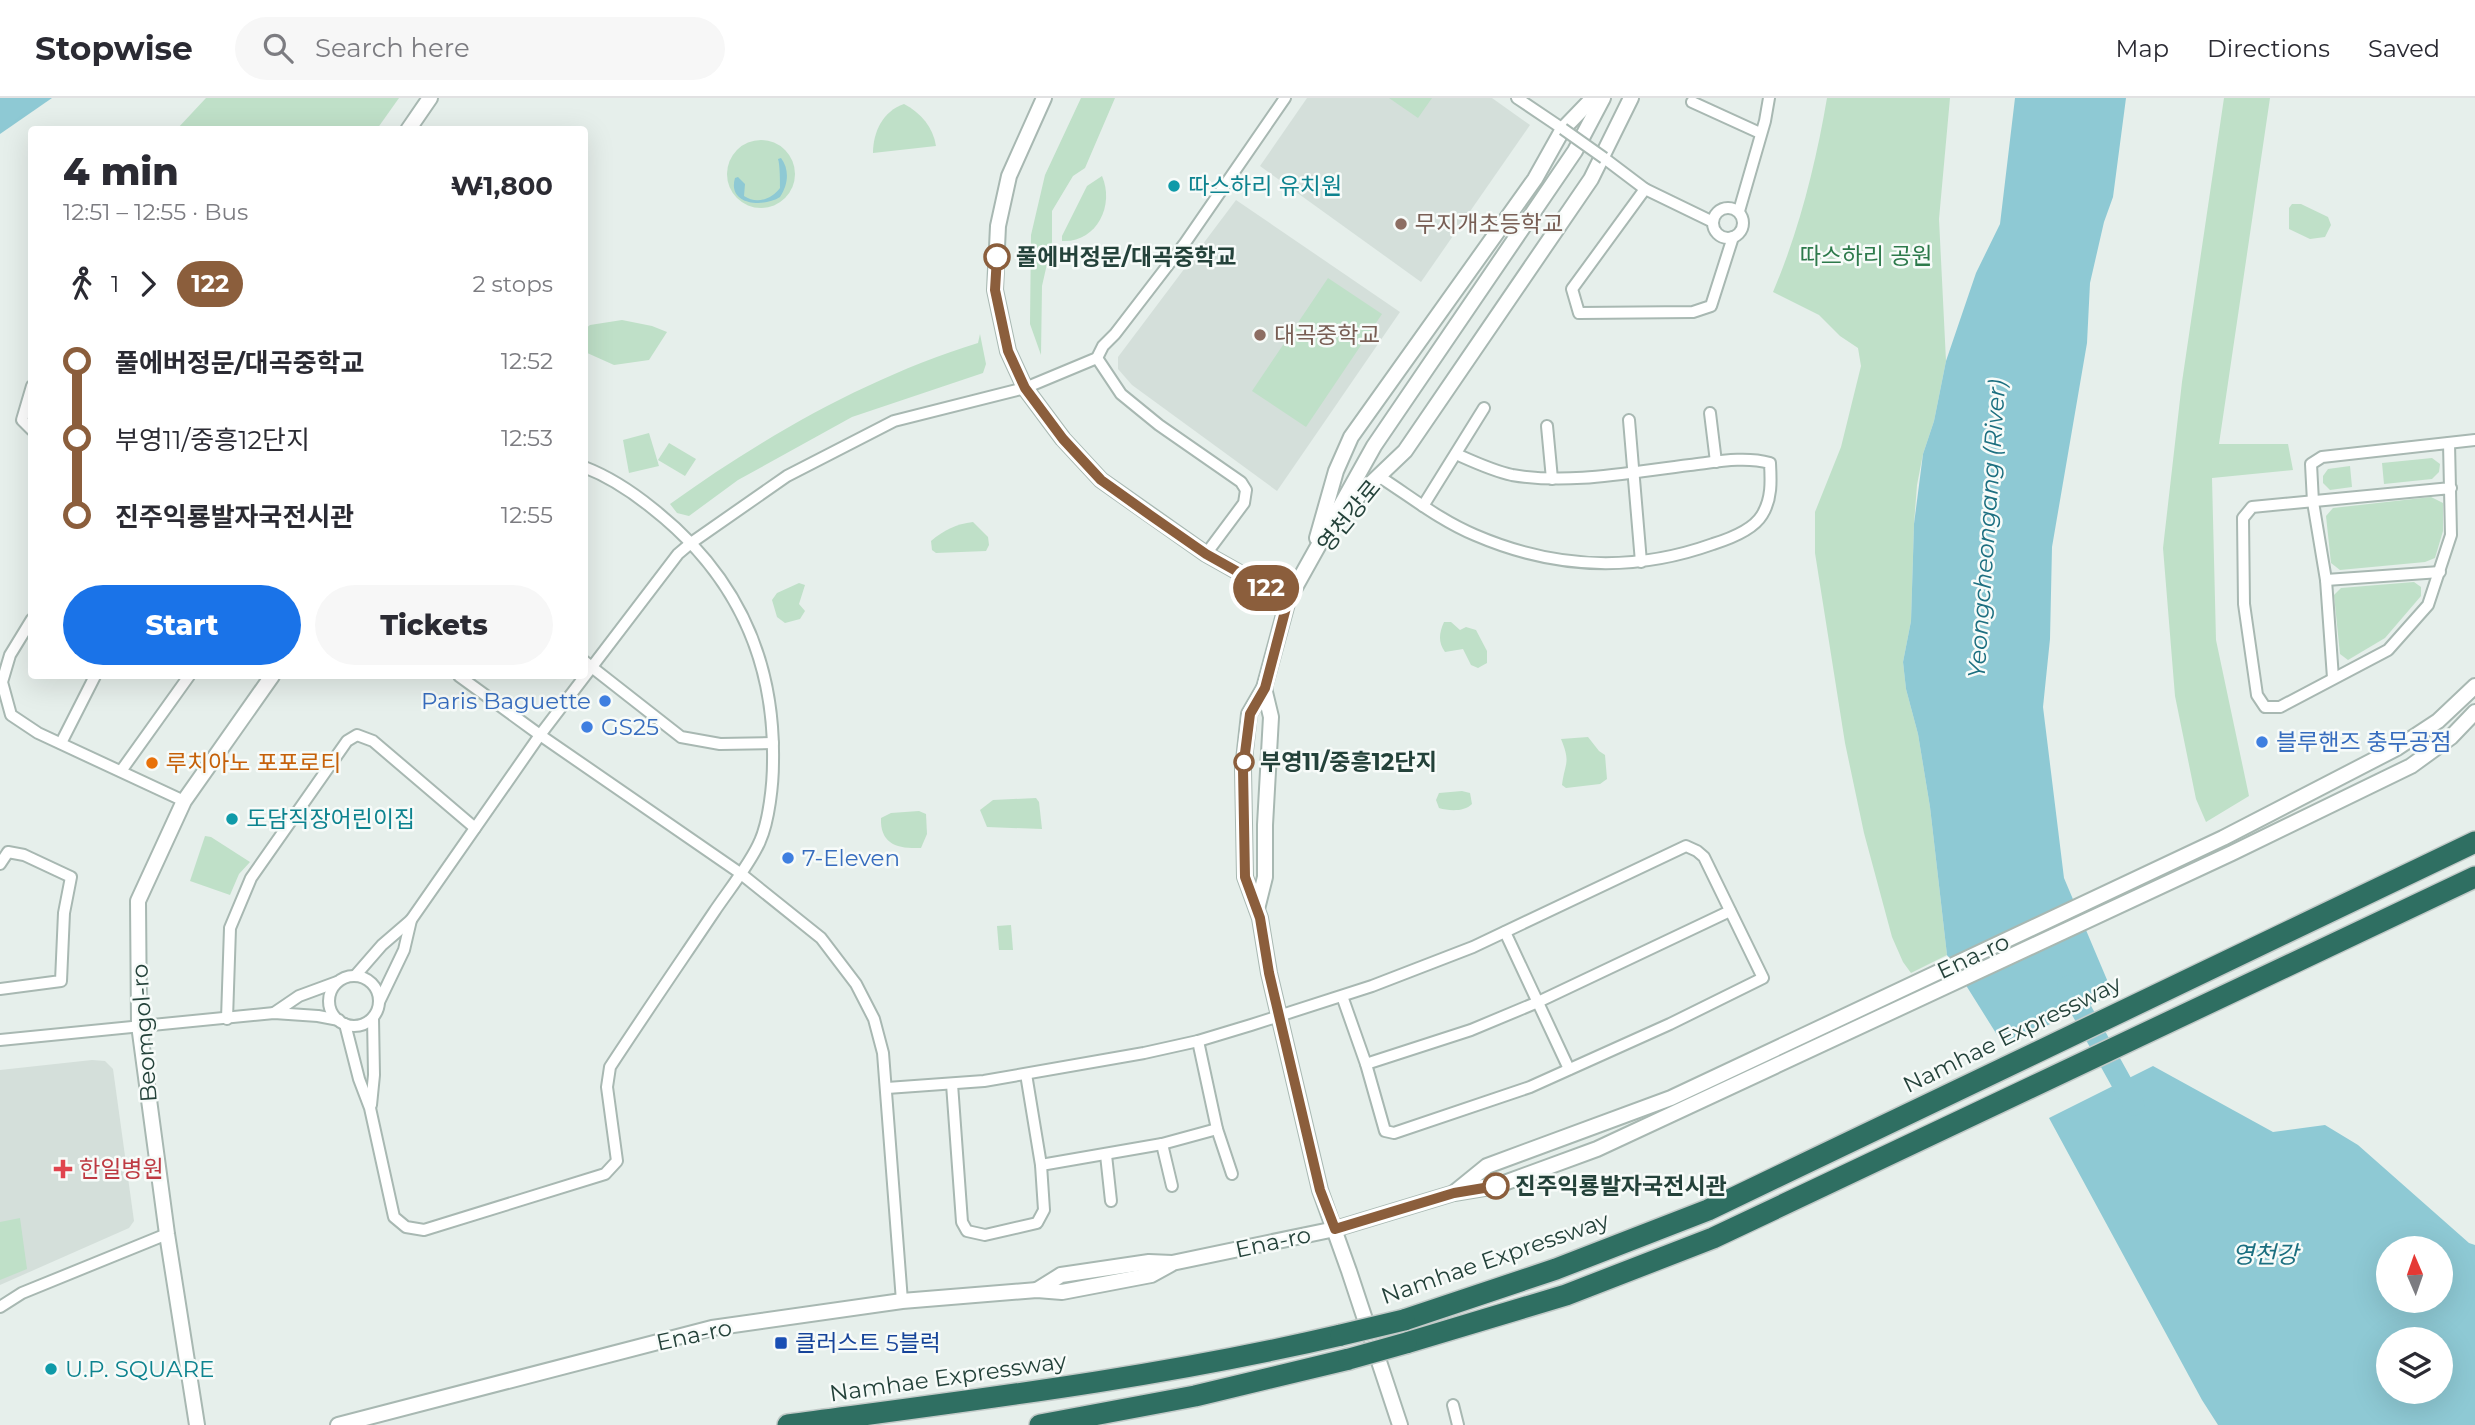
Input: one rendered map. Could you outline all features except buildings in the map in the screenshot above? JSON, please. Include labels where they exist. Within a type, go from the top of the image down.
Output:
[{"type":"highway","name":"Namhae Expressway","points":[[788,1425],[1099,1383],[1244,1358],[1404,1320],[1556,1269],[1708,1210],[2324,912],[2475,842]]},
{"type":"highway","points":[[1040,1425],[1195,1396],[1349,1359],[1566,1295],[1713,1238],[2475,877]]},
{"type":"street","points":[[411,126],[429,98]]},
{"type":"street","points":[[1044,98],[1009,176],[998,226],[995,290],[1008,351],[1025,388],[1063,439],[1101,480],[1206,554],[1288,600]]},
{"type":"street","points":[[774,743],[720,744],[681,737],[589,664],[678,554],[787,476],[894,421],[1025,388],[1097,358],[1103,346],[1185,243],[1285,98]]},
{"type":"street","points":[[1517,98],[1645,189],[1713,222],[1718,234],[1732,237],[1740,233],[1744,224],[1739,211],[1769,98]]},
{"type":"street","name":"영천강로","points":[[1306,573],[1336,471],[1351,437],[1535,179],[1563,129],[1592,98]]},
{"type":"street","points":[[1400,1425],[1320,1190],[1279,1017],[1257,908],[1245,877],[1243,769],[1250,714],[1265,688],[1288,600],[1306,573],[1374,446],[1575,151],[1603,98]]},
{"type":"street","name":"영천강로","points":[[1306,573],[1362,492],[1405,451],[1591,180],[1631,98]]},
{"type":"street","points":[[1692,102],[1760,133]]},
{"type":"street","points":[[1645,189],[1572,289],[1579,313],[1693,312],[1711,306],[1732,237]]},
{"type":"street","points":[[1713,222],[1720,209],[1730,207],[1739,211]]},
{"type":"street","points":[[1097,358],[1121,394],[1159,425],[1241,482],[1246,490],[1244,503],[1206,554]]},
{"type":"street","points":[[28,400],[22,420],[28,426]]},
{"type":"street","points":[[1423,506],[1484,408]]},
{"type":"street","points":[[1710,413],[1716,462]]},
{"type":"street","points":[[1629,420],[1641,562]]},
{"type":"street","points":[[1547,426],[1552,479]]},
{"type":"street","points":[[2333,678],[2326,580],[2313,502],[2311,464],[2322,457],[2475,440]]},
{"type":"street","points":[[2449,443],[2451,488],[2451,535],[2428,605],[2388,650],[2280,706],[2265,707],[2257,695],[2244,604],[2243,518],[2252,507],[2451,488]]},
{"type":"street","points":[[1380,477],[1423,506],[1474,535],[1550,560],[1612,565],[1690,553],[1727,540],[1762,516],[1771,492],[1770,463],[1755,459],[1584,478],[1552,479],[1510,475],[1479,465],[1457,454]]},
{"type":"street","points":[[339,981],[329,1001],[330,1008],[342,1022],[370,1108],[394,1217],[406,1227],[425,1230],[605,1174],[617,1161],[607,1087],[610,1067],[761,840],[773,784],[774,743],[769,696],[755,645],[718,572],[669,521],[635,494],[607,476],[588,469]]},
{"type":"street","points":[[2326,580],[2440,572]]},
{"type":"street","points":[[28,625],[10,655],[2,682],[11,715],[38,733],[184,801]]},
{"type":"street","points":[[61,743],[93,679]]},
{"type":"street","points":[[121,771],[187,679]]},
{"type":"street","name":"Beomgol-ro","points":[[197,1425],[167,1234],[139,1025],[138,901],[184,801],[270,679]]},
{"type":"street","points":[[463,679],[740,873],[821,938],[856,984],[874,1019],[883,1053],[902,1301]]},
{"type":"street","points":[[274,1013],[299,996],[355,976],[382,945],[411,920],[579,679]]},
{"type":"street","name":"Ena-ro","points":[[338,1425],[362,1422],[712,1328],[902,1301],[1037,1290],[1062,1292],[1151,1275],[1172,1263],[1335,1229],[1454,1193],[1496,1186],[1597,1149],[2223,838],[2397,748],[2438,721],[2475,686]]},
{"type":"street","points":[[1257,908],[1265,877],[1271,717],[1265,688]]},
{"type":"street","name":"Ena-ro","points":[[1454,1193],[1487,1166],[1671,1098],[2231,853],[2411,766],[2451,737],[2475,712]]},
{"type":"street","points":[[227,1019],[230,928],[251,877],[347,741],[357,735],[373,741],[475,828]]},
{"type":"street","points":[[887,1088],[952,1084],[1144,1054],[1279,1017],[1473,947],[1686,846],[1704,857],[1763,978],[1670,1024],[1530,1087],[1394,1133],[1385,1131],[1366,1063],[1342,996]]},
{"type":"street","points":[[0,864],[8,852],[24,855],[71,877],[64,913],[61,981],[0,989]]},
{"type":"street","points":[[1366,1063],[1471,1030],[1538,1002],[1730,911]]},
{"type":"street","points":[[370,1108],[374,1075],[373,1017],[404,950],[411,920]]},
{"type":"street","points":[[1505,932],[1569,1069]]},
{"type":"street","points":[[355,976],[373,985],[379,1003]]},
{"type":"street","points":[[0,1040],[274,1013],[318,1016],[360,1025],[373,1017]]},
{"type":"street","points":[[1198,1041],[1217,1129],[1232,1174]]},
{"type":"street","points":[[952,1084],[962,1222],[967,1231],[985,1235],[1037,1223],[1044,1210],[1041,1165],[1026,1074]]},
{"type":"street","points":[[1041,1165],[1163,1144],[1217,1129]]},
{"type":"street","points":[[1163,1144],[1172,1186]]},
{"type":"street","points":[[1106,1155],[1111,1201]]},
{"type":"street","points":[[0,1307],[22,1293],[167,1234]]},
{"type":"street","points":[[1453,1405],[1458,1425]]},
{"type":"shaded area","name":"무지개초등학교","points":[[1307,98],[1492,98],[1530,125],[1421,282],[1260,166]]},
{"type":"shaded area","name":"대곡중학교","points":[[1236,200],[1400,312],[1277,491],[1132,385],[1118,369],[1118,357]]},
{"type":"shaded area","name":"한일병원","points":[[92,1060],[105,1061],[113,1069],[134,1221],[129,1228],[0,1285],[0,1070]]},
{"type":"green space","points":[[206,98],[399,98],[379,126],[180,126]]},
{"type":"green space","points":[[1081,98],[1115,98],[1085,168],[1073,176],[1052,211],[1052,242],[1042,286],[1041,355],[1030,324],[1031,235],[1045,175]]},
{"type":"green space","points":[[1389,98],[1432,98],[1418,118]]},
{"type":"green space","name":"따스하리 공원","points":[[1827,98],[1950,98],[1939,219],[1946,361],[1917,485],[1911,621],[1903,662],[1930,807],[1947,955],[1911,973],[1892,937],[1864,833],[1845,743],[1815,553],[1815,512],[1841,447],[1861,366],[1858,348],[1840,336],[1819,315],[1773,292],[1806,197]]},
{"type":"green space","points":[[2224,98],[2270,98],[2219,444],[2288,444],[2293,470],[2212,478],[2216,640],[2249,796],[2206,822],[2196,799],[2175,696],[2163,548],[2182,382]]},
{"type":"green space","points":[[904,104],[925,121],[936,146],[873,153],[875,137],[881,123],[890,112]]},
{"type":"green space","points":[[761,140],[774,143],[785,150],[792,161],[795,174],[792,187],[785,198],[774,205],[761,208],[748,205],[737,198],[730,187],[727,174],[730,161],[737,150],[748,143]]},
{"type":"green space","points":[[1102,176],[1106,199],[1100,220],[1084,236],[1062,241],[1087,186]]},
{"type":"green space","points":[[2292,204],[2301,204],[2328,217],[2331,225],[2325,237],[2310,239],[2289,229],[2289,208]]},
{"type":"green space","points":[[1328,278],[1382,314],[1306,427],[1252,391]]},
{"type":"green space","points":[[622,320],[667,332],[649,360],[614,365],[588,353],[590,325]]},
{"type":"green space","points":[[980,334],[986,364],[983,373],[852,417],[738,480],[689,516],[677,513],[670,504],[742,455],[818,411],[897,373],[978,343]]},
{"type":"green space","points":[[649,433],[659,466],[629,473],[623,440]]},
{"type":"green space","points":[[669,443],[696,459],[685,476],[658,460]]},
{"type":"green space","points":[[2432,458],[2440,464],[2439,472],[2432,479],[2384,484],[2382,463]]},
{"type":"green space","points":[[2350,466],[2352,487],[2330,490],[2323,483],[2323,476],[2328,469]]},
{"type":"green space","points":[[2431,497],[2443,503],[2443,531],[2435,558],[2425,562],[2340,570],[2331,563],[2326,516],[2333,508]]},
{"type":"green space","points":[[973,522],[988,537],[989,545],[986,551],[936,553],[932,550],[931,541],[941,534],[956,526]]},
{"type":"green space","points":[[2414,582],[2421,587],[2421,596],[2385,638],[2348,660],[2340,654],[2334,595],[2341,588]]},
{"type":"green space","points":[[799,583],[805,585],[799,604],[805,611],[800,619],[785,623],[777,617],[772,600],[777,593]]},
{"type":"green space","points":[[1444,622],[1451,622],[1460,630],[1466,627],[1476,630],[1487,651],[1487,663],[1478,668],[1471,665],[1463,649],[1445,652],[1440,637]]},
{"type":"green space","points":[[1588,737],[1605,755],[1607,779],[1600,784],[1566,788],[1562,785],[1567,758],[1561,739]]},
{"type":"green space","points":[[1439,793],[1470,793],[1472,804],[1469,807],[1456,810],[1439,808],[1436,800]]},
{"type":"green space","points":[[1036,798],[1039,802],[1042,829],[987,827],[980,810],[993,800]]},
{"type":"green space","points":[[919,811],[926,814],[927,834],[921,848],[898,846],[883,834],[881,818],[891,813]]},
{"type":"green space","points":[[205,836],[211,837],[250,862],[239,874],[230,895],[190,881]]},
{"type":"green space","points":[[1011,925],[1013,950],[999,950],[997,926]]},
{"type":"green space","points":[[20,1218],[27,1269],[0,1280],[0,1222]]},
{"type":"water","points":[[0,98],[52,98],[0,134]]},
{"type":"water","name":"Yeongcheongang (River)","points":[[2015,98],[2126,98],[2113,197],[2104,222],[2090,283],[2087,343],[2052,547],[2050,639],[2043,707],[2064,878],[2113,994],[2004,1046],[1947,955],[1930,807],[1903,662],[1911,621],[1914,524],[1923,454],[1934,421],[1946,361],[1976,273],[2000,224]]},
{"type":"water","points":[[781,158],[786,167],[787,178],[780,197],[756,203],[741,199],[736,194],[735,178],[738,177],[745,184],[744,196],[763,200],[772,195],[780,188],[778,159]]},
{"type":"water","name":"영천강","points":[[2153,1066],[2273,1132],[2325,1125],[2358,1145],[2469,1243],[2475,1245],[2475,1425],[2218,1425],[2049,1118]]},
{"type":"waterway","name":"영천강","points":[[2068,986],[2134,1105]]},
{"type":"bus line","name":"122","points":[[997,257],[995,290],[1008,351],[1025,388],[1063,439],[1101,480],[1206,554],[1288,600],[1265,688],[1250,714],[1243,769],[1245,877],[1260,918],[1269,973],[1320,1190],[1335,1229],[1454,1193],[1496,1186]]},
{"type":"place","name":"따스하리 유치원","points":[[1174,186]]},
{"type":"place","name":"무지개초등학교","points":[[1401,224]]},
{"type":"place","name":"풀에버정문/대곡중학교","points":[[997,257]]},
{"type":"place","name":"대곡중학교","points":[[1260,335]]},
{"type":"place","name":"Paris Baguette","points":[[605,701]]},
{"type":"place","name":"GS25","points":[[587,727]]},
{"type":"place","name":"블루핸즈 충무공점","points":[[2262,742]]},
{"type":"place","name":"부영11/중흥12단지","points":[[1244,762]]},
{"type":"place","name":"루치아노 포포로티","points":[[152,763]]},
{"type":"place","name":"도담직장어린이집","points":[[232,819]]},
{"type":"place","name":"7-Eleven","points":[[788,858]]},
{"type":"place","name":"한일병원","points":[[63,1169]]},
{"type":"place","name":"진주익룡발자국전시관","points":[[1496,1186]]},
{"type":"place","name":"클러스트 5블럭","points":[[781,1343]]},
{"type":"place","name":"U.P. SQUARE","points":[[51,1369]]}]
